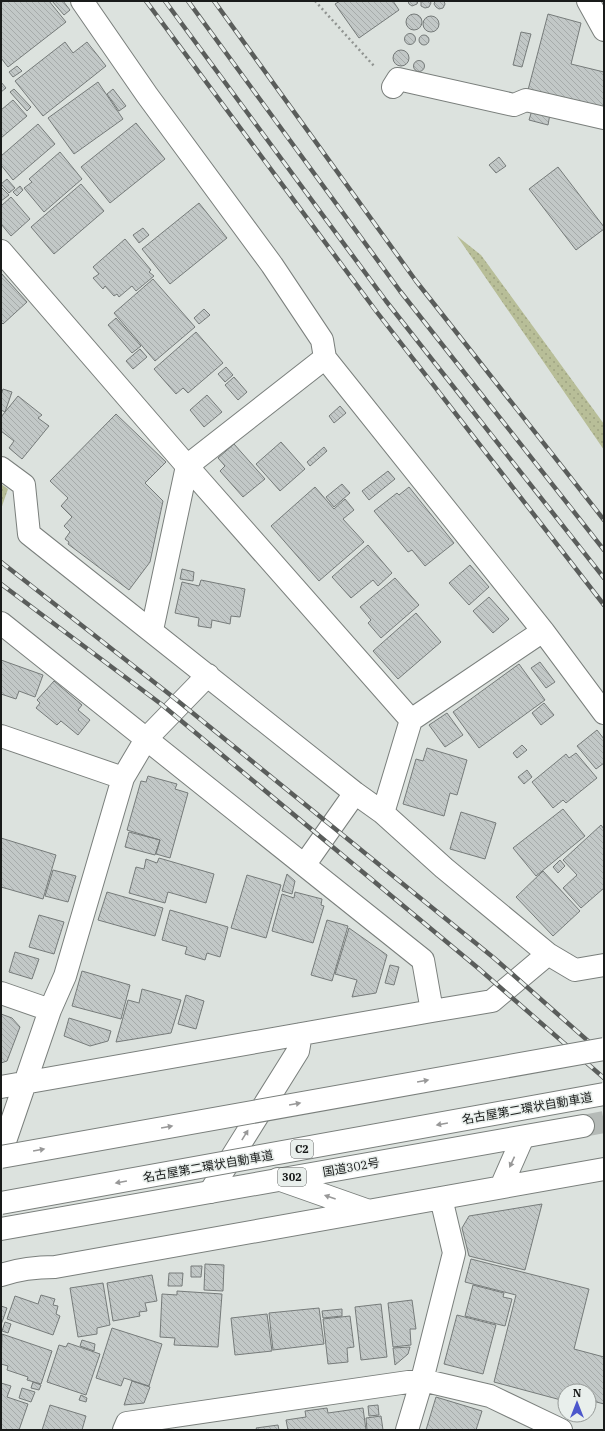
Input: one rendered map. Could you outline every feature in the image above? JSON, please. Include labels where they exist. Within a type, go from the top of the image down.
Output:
[{"type":"main road","points":[[82,1],[147,95],[272,265],[322,340],[325,358],[543,631],[604,713]]},
{"type":"main road","points":[[588,1],[604,30]]},
{"type":"main road","points":[[393,86],[398,79],[514,105],[526,100],[604,118]]},
{"type":"main road","points":[[1,251],[187,466],[411,720]]},
{"type":"main road","points":[[152,630],[187,466],[325,358]]},
{"type":"main road","points":[[1,468],[24,485],[29,534],[152,630],[355,793],[383,813],[444,868],[548,954],[575,970],[604,965]]},
{"type":"main road","points":[[1,623],[305,864],[423,960],[432,1011]]},
{"type":"main road","points":[[383,813],[411,720],[543,631]]},
{"type":"main road","points":[[1,1153],[50,1010],[65,976],[123,778],[146,739],[208,675]]},
{"type":"main road","points":[[1,736],[123,778]]},
{"type":"main road","points":[[305,864],[355,793]]},
{"type":"main road","points":[[1,1087],[492,1001],[548,954]]},
{"type":"main road","points":[[1,993],[50,1010]]},
{"type":"main road","points":[[210,1192],[298,1051],[301,1034]]},
{"type":"main road","points":[[1,1157],[604,1049]]},
{"type":"main road","name":"名古屋第二環状自動車道","points":[[1,1203],[604,1094]]},
{"type":"main road","name":"国道302号","points":[[1,1229],[583,1126]]},
{"type":"main road","points":[[500,1187],[523,1137]]},
{"type":"main road","points":[[1,1275],[32,1267],[55,1267],[604,1168]]},
{"type":"main road","points":[[278,1179],[367,1210]]},
{"type":"main road","points":[[407,1430],[422,1380],[454,1253],[441,1198]]},
{"type":"main road","points":[[124,1430],[127,1423],[422,1380],[490,1396],[561,1430]]},
{"type":"path","points":[[315,1],[393,86]]},
{"type":"green space","points":[[457,236],[481,255],[604,424],[604,450]]},
{"type":"green space","points":[[1,484],[8,489],[1,509]]},
{"type":"building","points":[[3,1],[49,1],[66,22],[8,67],[1,58],[1,3]]},
{"type":"building","points":[[52,1],[63,1],[70,10],[64,15]]},
{"type":"building","points":[[340,1],[393,1],[399,10],[359,38],[335,4]]},
{"type":"building","points":[[408,1],[418,1],[417,4],[412,6]]},
{"type":"building","points":[[421,1],[430,1],[431,3],[429,7],[425,8],[421,6]]},
{"type":"building","points":[[435,1],[444,1],[445,4],[443,8],[439,9],[436,7],[434,4]]},
{"type":"building","points":[[414,14],[421,19],[422,22],[417,29],[414,30],[407,25],[406,22],[411,15]]},
{"type":"building","points":[[548,14],[581,23],[571,64],[604,72],[604,109],[528,90]]},
{"type":"building","points":[[431,16],[438,21],[439,24],[434,31],[431,32],[424,27],[423,24],[428,17]]},
{"type":"building","points":[[521,32],[531,34],[522,67],[513,65]]},
{"type":"building","points":[[408,34],[412,34],[414,35],[414,43],[408,44],[405,41],[405,37]]},
{"type":"building","points":[[422,35],[426,35],[428,36],[428,44],[422,45],[419,42],[419,38]]},
{"type":"building","points":[[65,42],[73,53],[87,42],[106,66],[43,116],[15,81]]},
{"type":"building","points":[[401,50],[408,55],[409,58],[404,65],[401,66],[394,61],[393,58],[398,51]]},
{"type":"building","points":[[417,61],[421,61],[423,62],[423,70],[417,71],[414,68],[414,64]]},
{"type":"building","points":[[17,66],[22,71],[13,77],[9,72]]},
{"type":"building","points":[[1,82],[6,88],[1,92]]},
{"type":"building","points":[[98,82],[123,119],[74,154],[48,118]]},
{"type":"building","points":[[14,89],[31,107],[27,111],[10,92]]},
{"type":"building","points":[[113,89],[126,106],[119,111],[107,94]]},
{"type":"building","points":[[13,100],[27,116],[1,138],[1,110]]},
{"type":"building","points":[[532,110],[550,114],[548,125],[529,120]]},
{"type":"building","points":[[136,123],[165,159],[110,203],[81,167]]},
{"type":"building","points":[[38,124],[55,144],[13,180],[1,165],[1,156]]},
{"type":"building","points":[[60,152],[82,179],[44,212],[24,188],[32,182],[29,179]]},
{"type":"building","points":[[499,157],[506,166],[496,173],[489,165]]},
{"type":"building","points":[[558,167],[604,227],[604,229],[576,250],[529,189]]},
{"type":"building","points":[[7,179],[15,188],[9,193],[1,184]]},
{"type":"building","points":[[81,184],[104,211],[54,254],[31,227]]},
{"type":"building","points":[[20,186],[23,190],[17,196],[13,192]]},
{"type":"building","points":[[1,187],[9,195],[1,201]]},
{"type":"building","points":[[11,197],[30,219],[11,236],[1,224],[1,206]]},
{"type":"building","points":[[199,203],[227,238],[170,284],[142,249]]},
{"type":"building","points":[[143,228],[149,235],[139,243],[133,235]]},
{"type":"building","points":[[125,239],[151,270],[149,272],[154,276],[136,291],[132,286],[119,297],[117,294],[114,296],[105,286],[103,289],[93,278],[99,274],[93,267]]},
{"type":"building","points":[[1,273],[27,302],[3,324],[1,322]]},
{"type":"building","points":[[153,279],[195,327],[155,361],[114,313]]},
{"type":"building","points":[[204,309],[210,315],[199,324],[194,318]]},
{"type":"building","points":[[116,318],[141,346],[132,353],[108,325]]},
{"type":"building","points":[[196,332],[223,363],[188,393],[183,388],[176,394],[154,369]]},
{"type":"building","points":[[140,349],[147,357],[133,369],[126,361]]},
{"type":"building","points":[[226,367],[233,375],[225,382],[218,374]]},
{"type":"building","points":[[234,377],[247,392],[238,400],[225,385]]},
{"type":"building","points":[[3,389],[12,392],[5,412],[1,410],[1,395]]},
{"type":"building","points":[[207,395],[222,412],[204,427],[190,410]]},
{"type":"building","points":[[18,396],[42,415],[38,418],[49,426],[22,459],[9,448],[14,441],[1,431],[1,417]]},
{"type":"building","points":[[340,406],[346,413],[334,423],[329,416]]},
{"type":"building","points":[[116,414],[166,462],[145,483],[163,501],[150,562],[129,590],[68,544],[69,542],[65,539],[70,532],[64,526],[72,517],[61,506],[68,498],[50,481]]},
{"type":"building","points":[[281,442],[305,469],[280,491],[256,464]]},
{"type":"building","points":[[234,444],[265,479],[243,497],[220,471],[225,466],[218,458]]},
{"type":"building","points":[[324,447],[327,451],[310,466],[307,462]]},
{"type":"building","points":[[388,471],[395,479],[369,500],[362,491]]},
{"type":"building","points":[[342,484],[350,493],[334,507],[326,497]]},
{"type":"building","points":[[315,487],[334,509],[345,499],[354,510],[343,519],[364,542],[319,581],[271,526]]},
{"type":"building","points":[[409,487],[454,543],[425,566],[412,550],[408,552],[374,511],[397,493],[399,495]]},
{"type":"building","points":[[368,545],[392,573],[378,586],[373,580],[351,598],[332,577]]},
{"type":"building","points":[[470,565],[489,587],[469,605],[449,583]]},
{"type":"building","points":[[182,569],[194,572],[193,581],[180,579]]},
{"type":"building","points":[[395,578],[419,605],[381,638],[368,623],[371,620],[360,607]]},
{"type":"building","points":[[201,580],[245,589],[240,617],[231,616],[230,624],[212,620],[211,628],[198,626],[199,618],[175,613],[182,582],[199,586]]},
{"type":"building","points":[[489,597],[509,619],[493,633],[473,611]]},
{"type":"building","points":[[416,613],[441,642],[398,679],[373,651]]},
{"type":"building","points":[[1,660],[43,675],[35,697],[19,691],[16,699],[1,694]]},
{"type":"building","points":[[540,662],[555,682],[546,688],[531,668]]},
{"type":"building","points":[[519,664],[545,700],[479,748],[453,712]]},
{"type":"building","points":[[54,681],[82,705],[78,710],[90,720],[78,735],[61,721],[57,725],[36,708],[40,703],[37,700]]},
{"type":"building","points":[[544,703],[554,715],[541,725],[532,713]]},
{"type":"building","points":[[447,713],[463,735],[445,747],[429,725]]},
{"type":"building","points":[[597,730],[604,739],[604,763],[596,769],[577,746]]},
{"type":"building","points":[[522,745],[527,750],[517,758],[513,753]]},
{"type":"building","points":[[427,748],[467,760],[457,795],[450,793],[444,816],[403,804],[416,759],[423,761]]},
{"type":"building","points":[[576,753],[597,778],[566,803],[563,800],[553,808],[532,782],[566,754],[569,758]]},
{"type":"building","points":[[527,770],[532,777],[524,784],[518,777]]},
{"type":"building","points":[[148,776],[177,784],[175,789],[188,793],[170,858],[156,854],[160,840],[127,830],[141,781],[146,782]]},
{"type":"building","points":[[563,809],[585,836],[536,876],[513,848]]},
{"type":"building","points":[[461,812],[496,823],[485,859],[450,849]]},
{"type":"building","points":[[601,825],[604,829],[604,888],[581,908],[563,888],[577,875],[563,860]]},
{"type":"building","points":[[129,832],[160,840],[155,855],[125,847]]},
{"type":"building","points":[[1,838],[56,855],[43,899],[1,887]]},
{"type":"building","points":[[159,858],[214,874],[206,903],[168,892],[165,903],[129,893],[136,867],[144,869],[146,859],[157,863]]},
{"type":"building","points":[[560,860],[565,866],[558,873],[553,867]]},
{"type":"building","points":[[53,870],[76,876],[68,902],[45,896]]},
{"type":"building","points":[[543,871],[580,911],[553,936],[516,897]]},
{"type":"building","points":[[287,874],[295,881],[292,894],[282,891]]},
{"type":"building","points":[[247,875],[281,885],[266,938],[231,928]]},
{"type":"building","points":[[107,892],[163,908],[155,936],[98,920]]},
{"type":"building","points":[[295,892],[322,899],[321,905],[324,906],[313,943],[272,931],[282,894],[294,898]]},
{"type":"building","points":[[170,910],[228,927],[220,957],[207,953],[205,960],[185,954],[187,947],[162,940]]},
{"type":"building","points":[[39,915],[64,922],[54,954],[29,947]]},
{"type":"building","points":[[327,920],[348,926],[332,981],[311,975]]},
{"type":"building","points":[[349,928],[387,955],[376,993],[352,997],[357,980],[335,974]]},
{"type":"building","points":[[15,952],[39,959],[32,979],[9,972]]},
{"type":"building","points":[[390,965],[399,967],[394,985],[385,983]]},
{"type":"building","points":[[82,971],[130,985],[121,1019],[72,1006]]},
{"type":"building","points":[[142,989],[181,1000],[171,1033],[116,1042],[128,1000],[139,1003]]},
{"type":"building","points":[[186,995],[204,1001],[196,1029],[178,1024]]},
{"type":"building","points":[[1,1014],[12,1018],[20,1027],[7,1061],[1,1063]]},
{"type":"building","points":[[69,1018],[111,1031],[108,1041],[90,1046],[64,1036]]},
{"type":"building","points":[[542,1204],[525,1270],[469,1256],[462,1228],[469,1216]]},
{"type":"building","points":[[471,1259],[589,1289],[574,1349],[604,1357],[604,1404],[597,1402],[597,1383],[557,1383],[557,1399],[494,1382],[516,1295],[465,1282]]},
{"type":"building","points":[[205,1264],[224,1265],[223,1291],[204,1290]]},
{"type":"building","points":[[191,1266],[202,1266],[201,1277],[191,1277]]},
{"type":"building","points":[[169,1273],[183,1273],[182,1286],[168,1286]]},
{"type":"building","points":[[152,1275],[157,1301],[145,1303],[147,1311],[139,1312],[140,1316],[113,1321],[107,1283]]},
{"type":"building","points":[[103,1283],[110,1325],[97,1328],[97,1334],[78,1337],[70,1288]]},
{"type":"building","points":[[473,1285],[504,1293],[503,1297],[512,1299],[505,1326],[465,1316]]},
{"type":"building","points":[[177,1291],[222,1294],[218,1347],[174,1345],[175,1338],[160,1337],[162,1294],[177,1295]]},
{"type":"building","points":[[41,1295],[55,1299],[53,1305],[58,1306],[56,1314],[60,1316],[53,1335],[7,1319],[15,1296],[38,1304]]},
{"type":"building","points":[[412,1300],[416,1329],[410,1329],[411,1345],[393,1347],[388,1303]]},
{"type":"building","points":[[381,1304],[387,1357],[361,1360],[355,1307]]},
{"type":"building","points":[[1,1306],[7,1308],[1,1325]]},
{"type":"building","points":[[319,1308],[324,1344],[273,1350],[269,1313]]},
{"type":"building","points":[[342,1309],[342,1316],[323,1318],[322,1311]]},
{"type":"building","points":[[267,1314],[272,1351],[235,1355],[231,1318]]},
{"type":"building","points":[[457,1315],[496,1325],[483,1374],[444,1364]]},
{"type":"building","points":[[350,1316],[354,1347],[347,1348],[348,1362],[328,1364],[323,1319]]},
{"type":"building","points":[[5,1322],[11,1324],[8,1333],[2,1331]]},
{"type":"building","points":[[112,1328],[162,1344],[149,1386],[124,1378],[121,1386],[96,1378]]},
{"type":"building","points":[[2,1334],[52,1351],[41,1384],[27,1380],[28,1377],[7,1370],[8,1366],[1,1364]]},
{"type":"building","points":[[82,1340],[95,1344],[94,1351],[80,1346]]},
{"type":"building","points":[[68,1343],[100,1354],[86,1395],[47,1382],[59,1345],[66,1347]]},
{"type":"building","points":[[410,1347],[408,1354],[395,1365],[393,1348]]},
{"type":"building","points":[[132,1381],[150,1387],[144,1403],[124,1405]]},
{"type":"building","points":[[33,1382],[41,1385],[39,1390],[31,1388]]},
{"type":"building","points":[[1,1383],[11,1386],[7,1397],[28,1404],[19,1430],[1,1430]]},
{"type":"building","points":[[22,1388],[35,1392],[31,1402],[19,1398]]},
{"type":"building","points":[[81,1395],[87,1398],[86,1402],[79,1400]]},
{"type":"building","points":[[436,1397],[482,1411],[476,1430],[426,1430]]},
{"type":"building","points":[[50,1405],[86,1416],[82,1430],[42,1430]]},
{"type":"building","points":[[378,1405],[379,1415],[369,1416],[368,1406]]},
{"type":"building","points":[[327,1408],[328,1413],[363,1408],[366,1430],[288,1430],[286,1420],[306,1417],[305,1411]]},
{"type":"building","points":[[381,1416],[383,1430],[367,1430],[366,1418]]},
{"type":"building","points":[[278,1425],[279,1430],[257,1430],[256,1428]]},
{"type":"tunnel","points":[[583,1126],[604,1122]]},
{"type":"railway","points":[[146,1],[376,311],[604,605]]},
{"type":"railway","points":[[165,1],[386,301],[604,578]]},
{"type":"railway","points":[[188,1],[400,291],[604,550]]},
{"type":"railway","points":[[214,1],[416,281],[604,520]]},
{"type":"railway","points":[[1,562],[173,697],[494,958],[604,1055]]},
{"type":"railway","points":[[1,584],[161,704],[478,968],[604,1078]]}]
